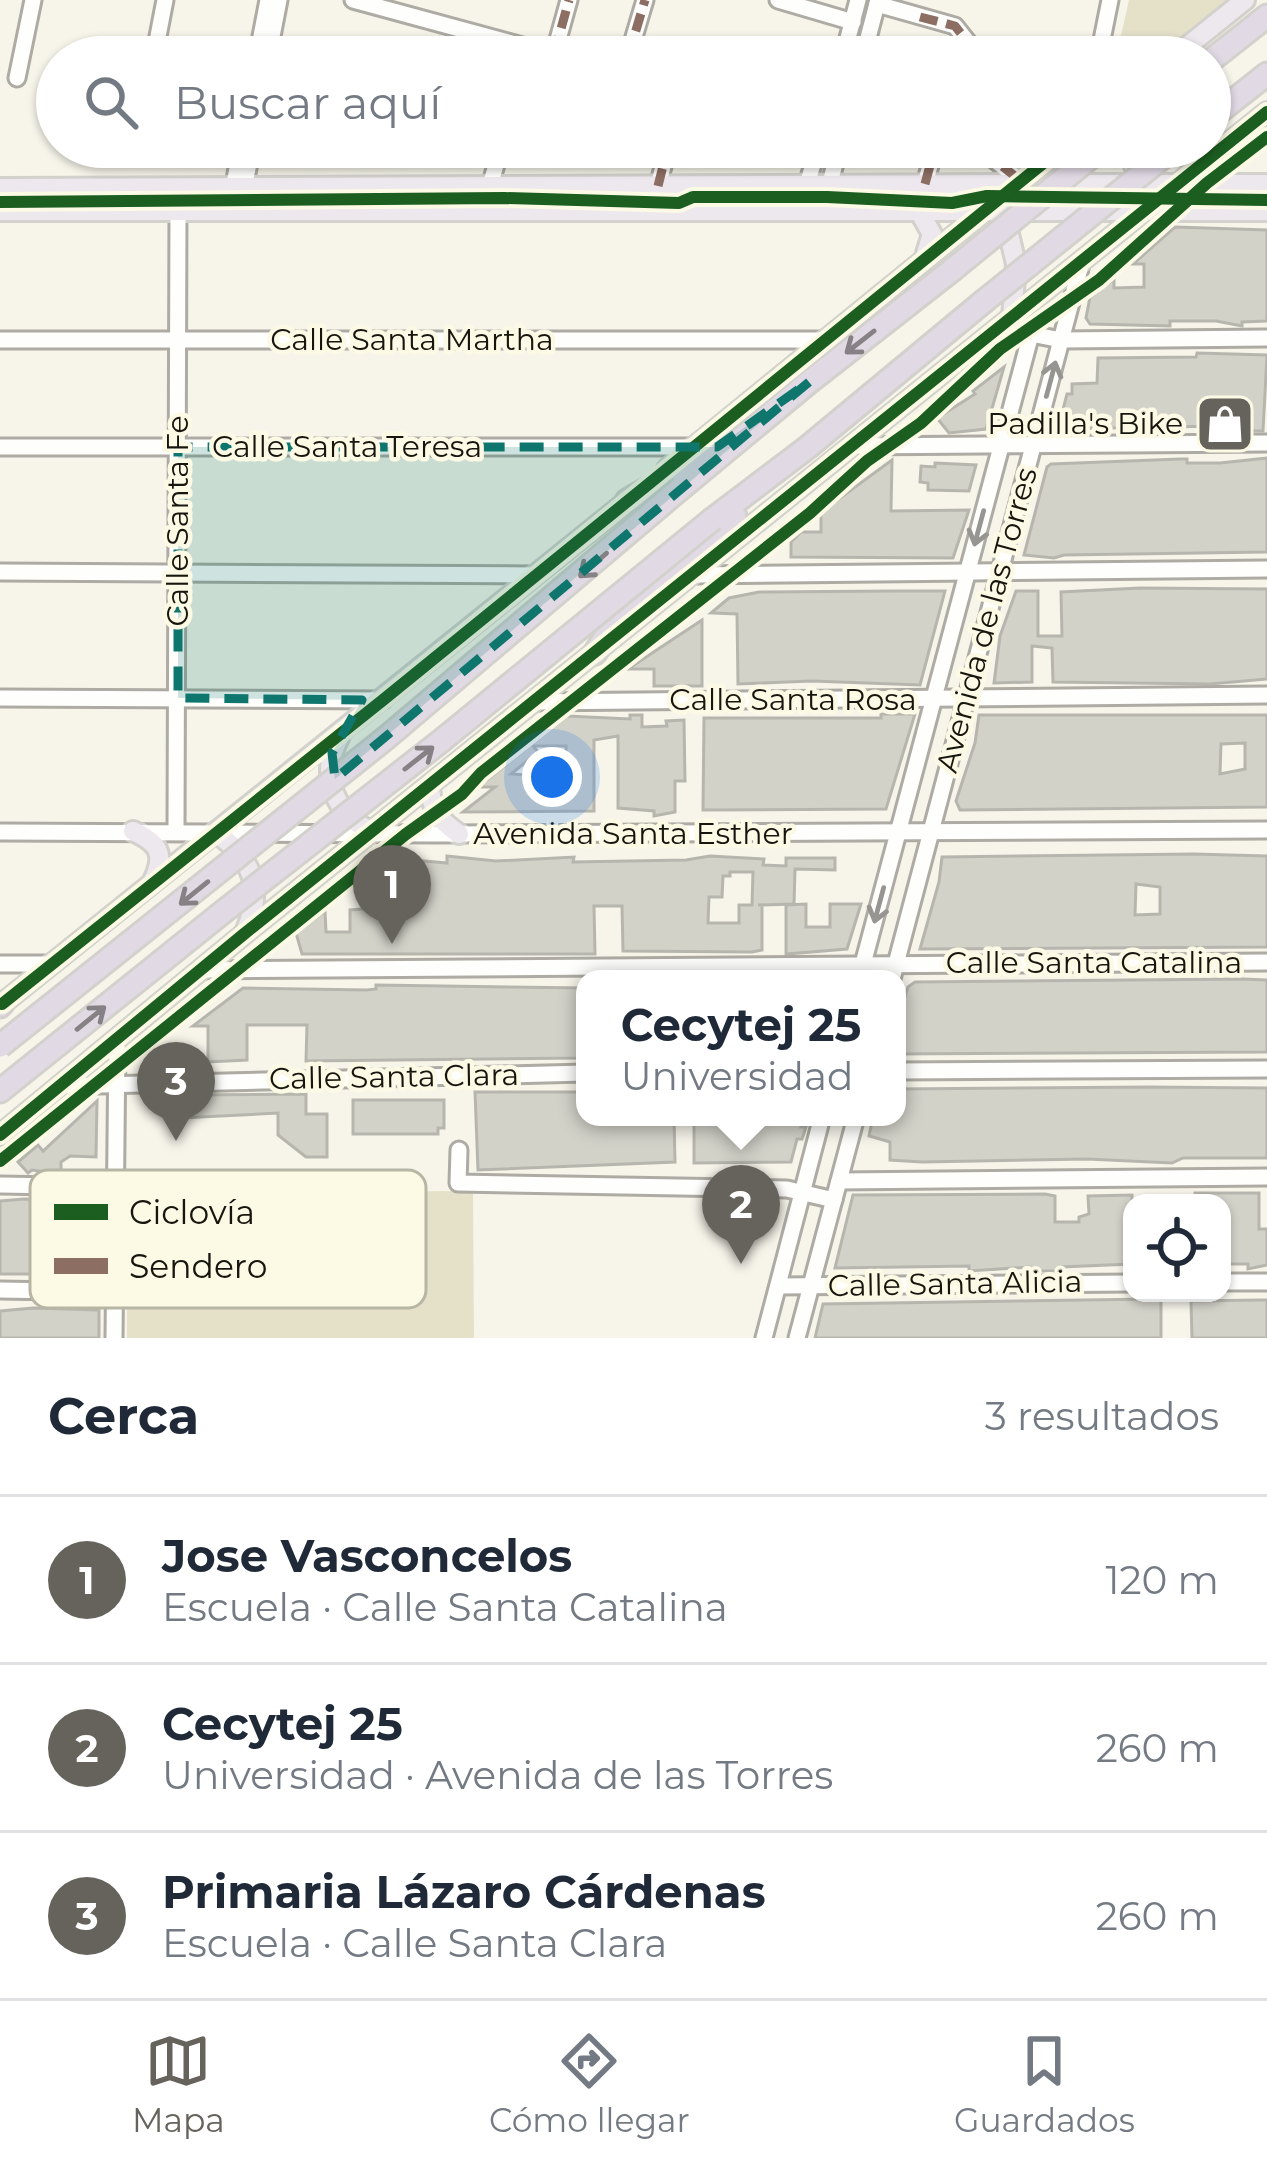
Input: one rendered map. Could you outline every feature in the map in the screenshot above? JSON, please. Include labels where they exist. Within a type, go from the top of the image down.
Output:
[{"type":"highway","points":[[1231,44],[1267,16]]},
{"type":"highway","points":[[1231,102],[1267,74]]},
{"type":"highway","points":[[0,1046],[386,738],[809,382],[1077,168]]},
{"type":"highway","points":[[0,1091],[808,447],[1148,168]]},
{"type":"highway","points":[[627,501],[705,455],[809,382]]},
{"type":"highway","points":[[595,653],[616,620],[765,491],[784,465]]},
{"type":"main road","points":[[1200,36],[1245,0]]},
{"type":"main road","points":[[1231,140],[1267,112]]},
{"type":"main road","points":[[1,999],[186,860],[1038,168]]},
{"type":"main road","points":[[1135,168],[1151,205]]},
{"type":"main road","points":[[1155,168],[1182,179]]},
{"type":"main road","points":[[0,1135],[1196,168]]},
{"type":"main road","points":[[0,188],[1145,183],[1182,179],[1267,184]]},
{"type":"main road","points":[[970,184],[1010,229],[1016,264],[1012,318]]},
{"type":"main road","points":[[0,211],[823,212],[1151,205],[1185,212],[1267,211]]},
{"type":"main road","points":[[919,211],[932,234],[924,260]]},
{"type":"main road","points":[[924,260],[985,244],[1010,253],[1016,264]]},
{"type":"main road","points":[[341,734],[329,769],[338,804],[372,832]]},
{"type":"main road","points":[[329,769],[355,803],[382,810],[402,807]]},
{"type":"main road","points":[[430,785],[438,819],[459,834]]},
{"type":"main road","points":[[133,831],[160,851],[161,862],[150,886]]},
{"type":"main road","points":[[216,832],[247,862],[256,896],[244,934]]},
{"type":"main road","points":[[186,860],[197,854],[226,861],[245,874],[256,896]]},
{"type":"street","points":[[17,78],[33,0]]},
{"type":"street","points":[[158,36],[166,0]]},
{"type":"street","points":[[261,36],[268,0]]},
{"type":"street","points":[[272,36],[279,0]]},
{"type":"street","points":[[353,0],[473,36]]},
{"type":"street","points":[[563,36],[569,0]]},
{"type":"street","points":[[634,36],[645,0]]},
{"type":"street","points":[[778,0],[853,22]]},
{"type":"street","points":[[849,36],[858,0]]},
{"type":"street","points":[[1103,36],[1110,0]]},
{"type":"street","points":[[869,36],[878,2],[955,26],[965,34]]},
{"type":"street","points":[[235,211],[239,168]]},
{"type":"street","points":[[238,188],[244,168]]},
{"type":"street","points":[[490,186],[495,168]]},
{"type":"street","points":[[658,186],[662,168]]},
{"type":"street","points":[[800,212],[812,168]]},
{"type":"street","points":[[823,212],[834,168]]},
{"type":"street","points":[[925,184],[929,168]]},
{"type":"street","points":[[1003,168],[1020,183]]},
{"type":"street","name":"Calle Santa Fe","points":[[176,831],[178,211]]},
{"type":"street","name":"Avenida de las Torres","points":[[895,970],[1082,261]]},
{"type":"street","points":[[1012,318],[1031,334],[1061,340],[1267,338]]},
{"type":"street","name":"Avenida de las Torres","points":[[862,970],[1031,334]]},
{"type":"street","name":"Calle Santa Martha","points":[[0,340],[824,340]]},
{"type":"street","points":[[854,446],[1267,443]]},
{"type":"street","name":"Calle Santa Teresa","points":[[0,447],[695,447]]},
{"type":"street","points":[[693,574],[1267,569]]},
{"type":"street","points":[[0,572],[537,575]]},
{"type":"street","name":"Calle Santa Rosa","points":[[534,702],[1267,695]]},
{"type":"street","points":[[0,698],[383,700]]},
{"type":"street","name":"Avenida Santa Esther","points":[[0,832],[1267,830]]},
{"type":"street","name":"Calle Santa Catalina","points":[[906,972],[1267,962]]},
{"type":"street","points":[[0,964],[48,964]]},
{"type":"street","name":"Calle Santa Catalina","points":[[200,970],[576,971]]},
{"type":"street","points":[[113,1170],[117,1040]]},
{"type":"street","points":[[906,1071],[1267,1069]]},
{"type":"street","name":"Calle Santa Clara","points":[[58,1086],[576,1073]]},
{"type":"street","points":[[764,1338],[820,1126]]},
{"type":"street","points":[[797,1338],[854,1126]]},
{"type":"street","points":[[459,1150],[458,1183],[802,1191],[834,1200]]},
{"type":"street","points":[[839,1180],[1267,1178]]},
{"type":"street","points":[[0,1185],[30,1186]]},
{"type":"street","points":[[1231,1282],[1267,1282]]},
{"type":"street","name":"Calle Santa Alicia","points":[[778,1286],[1123,1283]]},
{"type":"street","points":[[0,1290],[30,1291]]},
{"type":"street","points":[[114,1338],[115,1308]]},
{"type":"highlighted area","points":[[809,382],[335,779],[332,753],[362,700],[178,698],[178,447],[717,447]]},
{"type":"shaded area","points":[[1129,0],[1243,0],[1199,36],[1121,36]]},
{"type":"shaded area","points":[[426,1191],[473,1191],[474,1338],[127,1338],[127,1308],[426,1308]]},
{"type":"building","points":[[1175,227],[1267,230],[1267,321],[1242,322],[1242,326],[1216,321],[1170,321],[1170,326],[1090,324],[1086,318],[1090,297],[1114,279],[1114,288],[1144,287],[1144,264],[1133,264]]},
{"type":"building","points":[[1197,353],[1267,355],[1263,431],[1222,431],[1222,426],[1058,429],[1072,384],[1097,383],[1098,358],[1196,357]]},
{"type":"building","points":[[1004,367],[986,429],[949,433],[937,418],[975,394]]},
{"type":"building","points":[[1267,458],[1267,552],[1024,555],[1051,464],[1180,459],[1220,463]]},
{"type":"building","points":[[892,460],[891,511],[969,510],[953,558],[791,557],[791,542],[801,532],[821,532],[821,512]]},
{"type":"building","points":[[935,463],[976,465],[969,491],[928,490],[928,483],[920,482],[921,466],[935,467]]},
{"type":"building","points":[[1267,589],[1267,679],[1210,684],[1053,682],[1052,648],[1032,646],[1032,682],[994,683],[1000,636],[1016,591],[1038,591],[1038,636],[1062,636],[1061,592]]},
{"type":"building","points":[[945,591],[920,685],[738,684],[737,614],[711,613],[729,598],[759,592]]},
{"type":"building","points":[[702,620],[702,686],[654,686],[654,669],[628,669]]},
{"type":"building","points":[[881,714],[915,714],[886,809],[703,810],[704,718],[881,718]]},
{"type":"building","points":[[630,715],[642,715],[642,727],[684,720],[685,781],[675,781],[675,812],[654,816],[654,811],[618,808],[618,736],[594,740],[594,811],[463,812],[495,787],[478,787],[567,716],[630,719]],"holes":[[[533,746],[566,746],[566,785],[543,785],[543,776],[511,774],[538,752]]]},
{"type":"building","points":[[979,715],[1267,715],[1267,807],[960,810],[956,801]],"holes":[[[1245,743],[1245,769],[1220,774],[1221,744]]]},
{"type":"building","points":[[447,856],[496,861],[574,857],[573,862],[710,856],[764,859],[763,865],[786,866],[786,858],[835,858],[835,870],[795,869],[794,904],[758,905],[762,905],[762,950],[752,952],[623,951],[622,906],[594,906],[595,954],[302,954],[296,933],[325,911],[326,932],[350,932],[350,910],[375,908],[376,888],[350,888],[391,858],[447,863]],"holes":[[[753,872],[752,905],[739,905],[739,923],[708,923],[709,897],[722,897],[723,876]]]},
{"type":"building","points":[[1267,856],[1267,947],[920,949],[942,857]],"holes":[[[1136,884],[1160,887],[1160,914],[1135,915]]]},
{"type":"building","points":[[806,904],[806,927],[830,927],[830,904],[861,904],[847,949],[786,954],[786,905]]},
{"type":"building","points":[[1267,980],[1267,1052],[906,1054],[906,994],[915,982]]},
{"type":"building","points":[[376,985],[576,988],[576,1058],[306,1061],[307,1025],[247,1025],[247,1060],[208,1062],[208,1026],[193,1026],[243,988],[376,989]]},
{"type":"building","points":[[1267,1088],[1267,1158],[1183,1158],[1172,1163],[890,1160],[890,1142],[869,1136],[871,1126],[906,1126],[906,1089]]},
{"type":"building","points":[[475,1092],[576,1092],[576,1126],[674,1126],[675,1162],[478,1170]]},
{"type":"building","points":[[306,1094],[306,1114],[327,1114],[327,1157],[306,1157],[278,1135],[278,1113],[182,1118],[181,1095]]},
{"type":"building","points":[[353,1100],[444,1100],[444,1128],[438,1128],[438,1134],[353,1134]]},
{"type":"building","points":[[97,1101],[96,1157],[70,1156],[61,1162],[61,1170],[28,1173],[18,1162],[38,1145],[43,1151]]},
{"type":"building","points":[[694,1126],[806,1127],[791,1162],[694,1163]]},
{"type":"building","points":[[1259,1193],[1259,1229],[1267,1229],[1267,1265],[1248,1269],[1248,1264],[1231,1264],[1231,1194],[1195,1194]]},
{"type":"building","points":[[1045,1194],[1055,1196],[1055,1222],[1079,1222],[1079,1217],[1089,1214],[1088,1196],[1123,1195],[1123,1264],[1061,1267],[1061,1271],[1030,1271],[1030,1267],[969,1271],[969,1266],[835,1268],[853,1195]]},
{"type":"building","points":[[30,1199],[30,1274],[0,1274],[0,1201]]},
{"type":"building","points":[[1267,1300],[1267,1338],[1192,1338],[1191,1302]]},
{"type":"building","points":[[1161,1302],[1161,1338],[815,1338],[823,1304]]},
{"type":"building","points":[[99,1310],[99,1338],[0,1338],[0,1311]]},
{"type":"marked path","points":[[559,36],[569,0]]},
{"type":"marked path","points":[[634,36],[645,0]]},
{"type":"marked path","points":[[920,17],[955,26],[963,36]]},
{"type":"marked path","points":[[658,186],[662,168]]},
{"type":"marked path","points":[[925,184],[929,168]]},
{"type":"marked path","points":[[1005,168],[1021,181]]},
{"type":"cycle path","points":[[1231,141],[1267,112]]},
{"type":"cycle path","points":[[1231,165],[1267,137]]},
{"type":"cycle path","points":[[2,1004],[1037,168]]},
{"type":"cycle path","points":[[0,1135],[1197,168]]},
{"type":"cycle path","points":[[0,1161],[462,794],[481,773],[810,513],[867,461],[921,423],[1000,349],[1099,280],[1227,168]]},
{"type":"cycle path","points":[[0,202],[504,198],[679,203],[693,197],[827,197],[952,203],[987,196],[1267,200]]},
{"type":"place","name":"Padilla's Bike","points":[[1225,424]]},
{"type":"place","name":"Jose Vasconcelos","points":[[392,944]]},
{"type":"place","name":"Primaria Lázaro Cárdenas","points":[[176,1141]]},
{"type":"place","name":"Cecytej 25","points":[[741,1264]]}]
